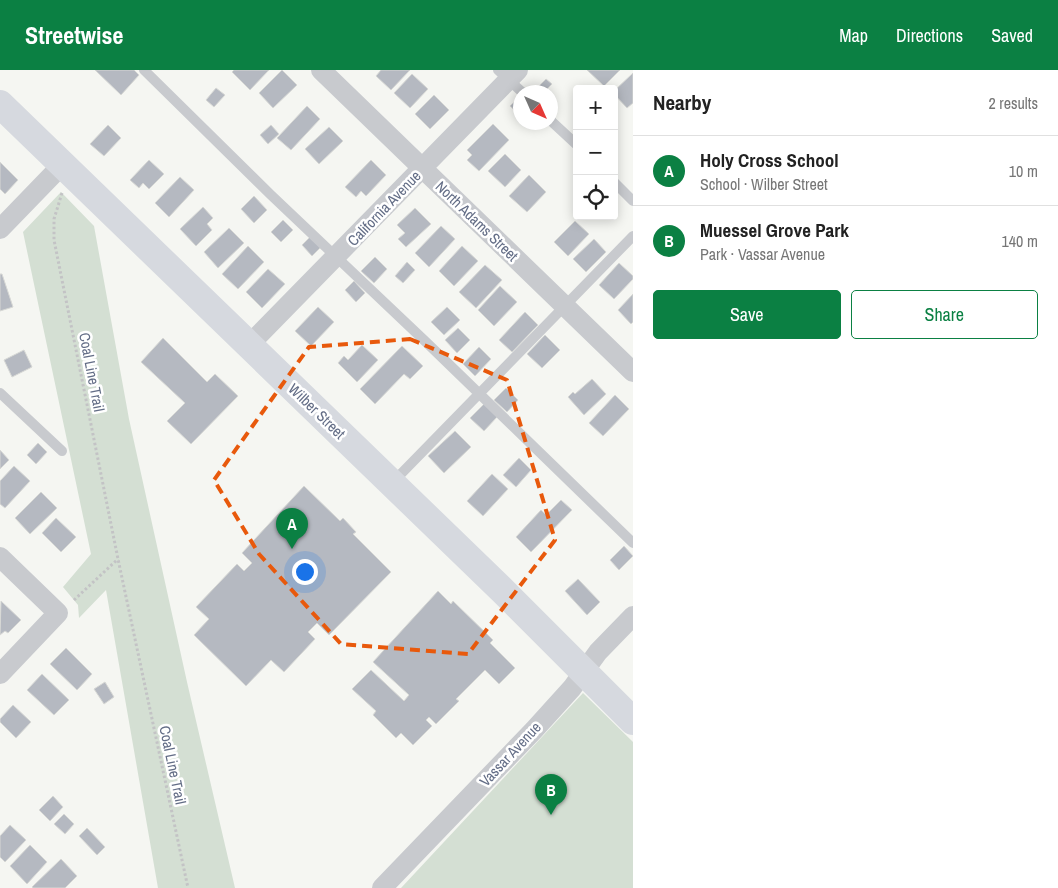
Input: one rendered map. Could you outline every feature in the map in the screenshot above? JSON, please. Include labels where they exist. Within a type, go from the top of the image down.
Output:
[{"type":"street","name":"North Adams Street","points":[[321,70],[633,372]]},
{"type":"street","name":"California Avenue","points":[[249,346],[512,78]]},
{"type":"street","name":"Wilber Street","points":[[0,104],[62,178],[249,346],[496,584],[633,721]]},
{"type":"street","points":[[0,229],[62,178]]},
{"type":"street","points":[[0,557],[58,613],[0,674]]},
{"type":"street","name":"Vassar Avenue","points":[[382,888],[534,730],[572,688],[598,652],[633,616]]},
{"type":"lane","points":[[144,70],[633,543]]},
{"type":"lane","points":[[558,128],[573,142]]},
{"type":"lane","points":[[618,186],[633,201]]},
{"type":"lane","points":[[392,484],[633,236]]},
{"type":"lane","points":[[0,393],[62,451]]},
{"type":"path","name":"Coal Line Trail","points":[[62,178],[54,219],[54,240],[118,559],[188,888]]},
{"type":"path","points":[[74,600],[118,559]]},
{"type":"highlighted area","points":[[410,339],[507,380],[555,540],[468,654],[341,644],[259,554],[214,480],[309,347]]},
{"type":"shaded area","points":[[61,192],[94,226],[129,419],[235,888],[158,888],[106,590],[79,618],[78,605],[63,587],[91,554],[23,232]]},
{"type":"shaded area","points":[[583,693],[633,742],[633,888],[401,888]]},
{"type":"building","points":[[95,70],[134,70],[139,75],[121,95]]},
{"type":"building","points":[[234,70],[269,70],[250,90],[232,72]]},
{"type":"building","points":[[282,70],[297,85],[273,108],[259,93]]},
{"type":"building","points":[[381,70],[410,70],[391,90],[376,76]]},
{"type":"building","points":[[587,70],[620,70],[605,85]]},
{"type":"building","points":[[633,73],[633,103],[627,108],[618,98],[618,87]]},
{"type":"building","points":[[412,74],[428,89],[410,108],[394,93]]},
{"type":"building","points":[[546,79],[552,84],[551,85],[540,85]]},
{"type":"building","points":[[216,88],[225,95],[214,107],[206,100]]},
{"type":"building","points":[[434,95],[449,110],[430,129],[415,114]]},
{"type":"building","points":[[307,106],[320,119],[291,150],[277,138]]},
{"type":"building","points":[[493,124],[509,140],[479,171],[467,160],[472,155],[467,150]]},
{"type":"building","points":[[108,125],[121,138],[104,156],[90,144]]},
{"type":"building","points":[[271,125],[279,134],[268,144],[260,135]]},
{"type":"building","points":[[329,127],[343,141],[319,164],[305,149]]},
{"type":"building","points":[[505,154],[521,170],[505,187],[488,171]]},
{"type":"building","points":[[149,160],[164,174],[149,189],[143,183],[139,188],[130,180]]},
{"type":"building","points":[[371,160],[386,175],[366,196],[361,191],[356,197],[345,187]]},
{"type":"building","points":[[0,162],[18,180],[5,194],[0,189]]},
{"type":"building","points":[[529,175],[546,192],[527,212],[509,196]]},
{"type":"building","points":[[180,177],[194,190],[169,217],[155,203]]},
{"type":"building","points":[[254,196],[267,210],[254,223],[241,209]]},
{"type":"building","points":[[203,207],[213,218],[207,224],[212,230],[196,246],[180,229]]},
{"type":"building","points":[[415,208],[431,224],[406,247],[398,239],[405,233],[397,225]]},
{"type":"building","points":[[283,220],[293,230],[281,242],[271,232]]},
{"type":"building","points":[[575,221],[589,234],[568,256],[554,242]]},
{"type":"building","points":[[441,226],[455,239],[429,267],[415,253]]},
{"type":"building","points":[[229,228],[244,243],[218,268],[204,252]]},
{"type":"building","points":[[310,237],[321,247],[312,256],[302,245]]},
{"type":"building","points":[[594,239],[606,252],[586,272],[573,259]]},
{"type":"building","points":[[248,246],[264,262],[238,289],[222,274]]},
{"type":"building","points":[[462,246],[478,261],[454,286],[439,271]]},
{"type":"building","points":[[375,257],[387,269],[374,283],[361,271]]},
{"type":"building","points":[[407,262],[415,270],[403,283],[395,276]]},
{"type":"building","points":[[619,263],[633,276],[633,279],[614,299],[599,285]]},
{"type":"building","points":[[485,265],[502,280],[476,308],[459,292]]},
{"type":"building","points":[[268,269],[285,284],[262,308],[246,292]]},
{"type":"building","points":[[0,274],[2,274],[13,307],[0,311]]},
{"type":"building","points":[[354,281],[365,293],[356,302],[345,290]]},
{"type":"building","points":[[500,286],[517,302],[494,326],[478,310]]},
{"type":"building","points":[[633,294],[633,322],[631,324],[618,310]]},
{"type":"building","points":[[318,307],[334,322],[311,346],[295,331]]},
{"type":"building","points":[[447,307],[460,320],[444,335],[431,322]]},
{"type":"building","points":[[525,312],[538,325],[512,352],[499,340]]},
{"type":"building","points":[[458,328],[470,340],[457,353],[445,340]]},
{"type":"building","points":[[545,335],[560,350],[542,368],[527,354]]},
{"type":"building","points":[[163,338],[207,382],[215,374],[238,396],[191,444],[167,421],[185,403],[141,362]]},
{"type":"building","points":[[362,345],[378,360],[357,382],[338,363],[344,356],[348,360]]},
{"type":"building","points":[[402,346],[423,366],[410,379],[404,374],[375,404],[360,389]]},
{"type":"building","points":[[479,347],[491,359],[475,376],[463,364]]},
{"type":"building","points":[[24,350],[32,367],[12,377],[4,360]]},
{"type":"building","points":[[592,379],[606,394],[584,415],[568,397],[573,392],[575,394]]},
{"type":"building","points":[[506,388],[518,400],[507,412],[494,400]]},
{"type":"building","points":[[615,395],[629,409],[603,436],[589,423]]},
{"type":"building","points":[[484,404],[497,417],[484,431],[470,418]]},
{"type":"building","points":[[455,431],[471,447],[444,473],[428,456]]},
{"type":"building","points":[[38,443],[47,452],[36,464],[27,455]]},
{"type":"building","points":[[0,450],[9,460],[0,469]]},
{"type":"building","points":[[519,458],[531,470],[516,487],[503,475]]},
{"type":"building","points":[[14,466],[30,481],[5,508],[0,504],[0,481]]},
{"type":"building","points":[[492,474],[508,489],[483,516],[467,501]]},
{"type":"building","points":[[304,486],[340,521],[343,518],[356,532],[353,534],[391,572],[329,635],[317,623],[308,632],[315,639],[284,672],[271,660],[246,686],[194,635],[209,619],[196,607],[237,564],[244,571],[252,563],[242,553]]},
{"type":"building","points":[[41,492],[57,508],[30,534],[15,518]]},
{"type":"building","points":[[561,500],[572,510],[531,552],[516,537],[541,510],[546,515]]},
{"type":"building","points":[[56,518],[76,537],[61,552],[42,533]]},
{"type":"building","points":[[624,546],[633,556],[619,570],[610,560]]},
{"type":"building","points":[[578,579],[600,602],[587,615],[565,591]]},
{"type":"building","points":[[438,591],[451,604],[453,601],[493,640],[490,643],[515,668],[499,684],[485,670],[456,699],[459,701],[436,724],[429,717],[426,720],[432,726],[413,745],[401,733],[396,738],[373,715],[376,711],[352,689],[371,670],[404,701],[409,695],[373,662]]},
{"type":"building","points":[[1,601],[21,620],[8,633],[5,631],[0,635]]},
{"type":"building","points":[[66,648],[92,674],[77,690],[50,664]]},
{"type":"building","points":[[42,674],[69,700],[54,715],[27,690]]},
{"type":"building","points":[[105,682],[114,697],[104,704],[94,689]]},
{"type":"building","points":[[13,705],[31,722],[16,738],[0,722],[0,719]]},
{"type":"building","points":[[53,796],[63,807],[50,821],[39,810]]},
{"type":"building","points":[[64,814],[74,824],[65,834],[54,824]]},
{"type":"building","points":[[10,825],[26,840],[5,862],[0,857],[0,836]]},
{"type":"building","points":[[87,828],[105,847],[97,855],[79,836]]},
{"type":"building","points":[[30,845],[47,862],[27,884],[10,866]]},
{"type":"building","points":[[61,859],[77,876],[65,888],[32,887]]},
{"type":"place","name":"Holy Cross School","points":[[292,549]]},
{"type":"place","name":"Muessel Grove Park","points":[[551,815]]}]
